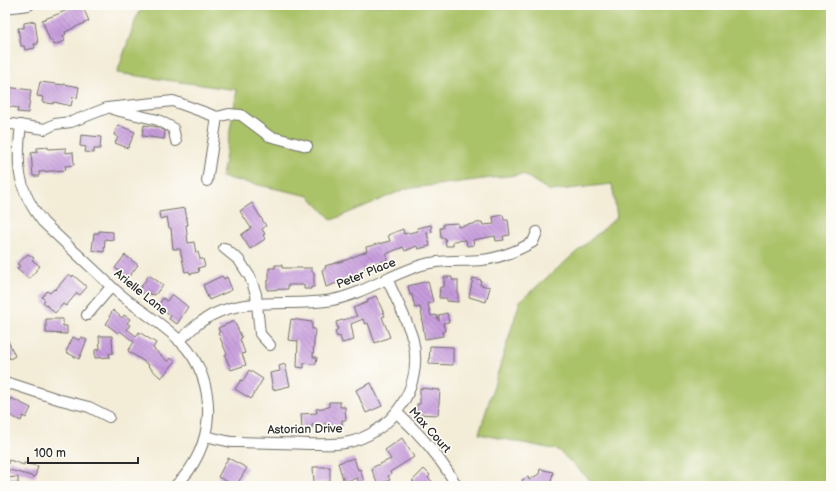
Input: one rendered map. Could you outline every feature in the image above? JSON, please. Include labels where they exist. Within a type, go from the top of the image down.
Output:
[{"type":"street","points":[[5,8],[29,5]]},
{"type":"street","points":[[5,123],[45,129],[55,124],[71,122],[107,108],[173,101],[217,117],[229,114],[241,115],[269,136],[306,146]]},
{"type":"street","points":[[107,108],[158,120],[173,128],[176,141]]},
{"type":"street","points":[[207,181],[217,117]]},
{"type":"street","name":"Arielle Lane","points":[[21,125],[18,152],[19,172],[25,193],[35,212],[43,222],[111,286],[180,341],[199,368],[204,381],[208,407],[206,436],[196,460],[189,471],[175,486]]},
{"type":"street","name":"Peter Place","points":[[180,341],[195,326],[215,313],[237,306],[333,300],[349,295],[408,269],[437,261],[481,260],[509,254],[533,242],[537,232]]},
{"type":"street","points":[[224,248],[236,257],[245,268],[254,285],[260,334],[270,345]]},
{"type":"street","name":"Astorian Drive","points":[[206,436],[231,442],[334,444],[358,440],[372,434],[387,423],[397,413],[412,384],[415,352],[410,331],[387,278]]},
{"type":"street","points":[[87,315],[111,286]]},
{"type":"street","points":[[5,386],[12,384],[29,389],[61,400],[89,407],[109,417]]},
{"type":"street","name":"Max Court","points":[[397,413],[419,433],[434,450],[456,486]]},
{"type":"green space","points":[[149,5],[831,5],[831,486],[592,486],[590,480],[558,450],[479,434],[520,301],[617,217],[612,184],[550,191],[523,174],[405,189],[332,220],[309,196],[222,177],[237,90],[117,73],[138,13]]},
{"type":"building","points":[[78,5],[82,5],[89,21],[65,32],[66,34],[63,36],[65,41],[54,45],[52,40],[50,41],[42,20]]},
{"type":"building","points":[[35,21],[38,44],[34,44],[35,48],[25,50],[24,46],[21,46],[18,28],[24,28],[24,23]]},
{"type":"building","points":[[40,82],[79,87],[77,98],[73,97],[71,106],[54,102],[53,104],[42,102],[43,97],[37,96]]},
{"type":"building","points":[[5,87],[31,90],[28,113],[17,112],[18,108],[5,106]]},
{"type":"building","points":[[118,125],[135,132],[128,148],[115,143],[118,137],[114,135]]},
{"type":"building","points":[[144,125],[158,127],[165,131],[164,139],[142,136]]},
{"type":"building","points":[[81,135],[101,137],[100,149],[94,149],[94,153],[85,152],[86,147],[80,146]]},
{"type":"building","points":[[48,147],[48,149],[66,148],[66,153],[73,152],[74,165],[65,166],[66,170],[39,172],[39,176],[33,176],[31,153],[37,152],[37,148]]},
{"type":"building","points":[[252,203],[266,226],[262,229],[265,234],[263,235],[265,239],[250,249],[241,235],[251,228],[240,211]]},
{"type":"building","points":[[185,208],[188,225],[186,225],[188,243],[194,242],[196,253],[198,252],[200,259],[203,259],[205,266],[198,268],[199,272],[190,274],[189,271],[185,272],[180,249],[173,249],[171,228],[169,228],[167,217],[160,219],[159,212]]},
{"type":"building","points":[[503,215],[504,220],[508,220],[510,235],[503,236],[504,240],[496,241],[495,236],[473,240],[474,245],[467,246],[466,240],[453,241],[453,246],[446,246],[445,238],[441,238],[440,228],[443,228],[443,224],[458,223],[458,227],[482,222],[483,225],[494,224],[493,217]]},
{"type":"building","points":[[431,225],[432,232],[427,233],[430,246],[418,249],[417,246],[405,251],[403,247],[386,254],[387,260],[365,265],[366,268],[356,273],[357,276],[326,287],[322,270],[326,268],[325,266],[346,260],[367,251],[366,247],[390,241],[388,235],[403,229],[404,234],[418,231],[417,228]]},
{"type":"building","points":[[99,231],[113,232],[113,240],[105,239],[104,252],[92,250],[94,233],[99,233]]},
{"type":"building","points":[[28,254],[34,258],[32,260],[40,266],[29,279],[17,269],[20,266],[17,264]]},
{"type":"building","points":[[125,255],[138,265],[128,278],[115,268]]},
{"type":"building","points":[[275,265],[282,265],[282,268],[312,268],[312,272],[314,272],[314,287],[311,287],[311,289],[304,289],[304,285],[288,285],[288,289],[267,290],[269,268],[275,268]]},
{"type":"building","points":[[69,274],[72,277],[73,275],[87,287],[80,295],[77,293],[66,306],[63,304],[55,313],[43,302],[45,300],[42,297],[47,291],[50,293],[54,289],[55,290]]},
{"type":"building","points":[[149,275],[163,285],[155,295],[145,291],[143,294],[138,291]]},
{"type":"building","points":[[222,276],[224,279],[227,277],[232,290],[209,300],[203,285]]},
{"type":"building","points":[[444,277],[452,277],[452,280],[458,280],[458,302],[447,301],[447,298],[439,298],[440,287],[444,287]]},
{"type":"building","points":[[473,278],[481,280],[480,285],[490,287],[486,302],[469,297]]},
{"type":"building","points":[[428,281],[433,302],[428,304],[431,316],[436,315],[439,321],[439,315],[447,313],[449,322],[443,323],[445,331],[442,332],[443,336],[425,339],[420,307],[415,308],[408,286]]},
{"type":"building","points":[[172,294],[188,307],[177,324],[169,319],[171,316],[157,307],[163,298],[167,301]]},
{"type":"building","points":[[376,296],[385,316],[382,317],[390,337],[375,343],[368,323],[365,324],[363,319],[351,324],[354,340],[342,343],[340,336],[337,337],[335,331],[338,329],[336,322],[357,316],[353,308],[368,302],[367,300]]},
{"type":"building","points":[[113,310],[122,318],[124,315],[130,319],[127,323],[130,325],[127,329],[136,336],[139,332],[156,343],[153,348],[168,362],[171,358],[175,362],[161,378],[148,366],[149,365],[128,351],[134,342],[120,331],[118,333],[106,324]]},
{"type":"building","points":[[46,319],[63,319],[63,326],[67,326],[67,334],[46,333]]},
{"type":"building","points":[[291,319],[312,322],[312,329],[315,329],[313,357],[317,357],[316,364],[304,363],[304,368],[297,367],[298,341],[288,340]]},
{"type":"building","points":[[234,321],[242,338],[240,339],[245,353],[242,354],[246,365],[231,370],[225,355],[227,354],[218,333],[220,332],[218,328]]},
{"type":"building","points":[[5,334],[15,356],[10,359],[7,352],[5,353]]},
{"type":"building","points":[[99,336],[112,336],[113,353],[109,354],[110,357],[95,358],[95,350],[100,349]]},
{"type":"building","points":[[73,337],[79,340],[81,337],[87,340],[79,359],[66,352]]},
{"type":"building","points":[[430,346],[453,347],[453,365],[429,364]]},
{"type":"building","points":[[285,364],[290,386],[273,390],[270,373],[280,371],[279,366]]},
{"type":"building","points":[[249,370],[263,379],[251,399],[235,389],[241,380],[243,381]]},
{"type":"building","points":[[371,383],[382,406],[366,413],[356,390]]},
{"type":"building","points":[[420,388],[440,390],[438,415],[417,414],[417,404],[420,404]]},
{"type":"building","points":[[11,398],[31,408],[26,418],[23,416],[21,421],[5,413]]},
{"type":"building","points":[[329,402],[340,402],[340,407],[345,407],[346,420],[342,420],[342,426],[327,426],[327,424],[312,425],[312,428],[302,429],[301,414],[317,413],[316,409],[329,407]]},
{"type":"building","points":[[402,438],[414,457],[390,472],[391,474],[388,476],[390,480],[378,485],[371,468],[391,459],[385,450]]},
{"type":"building","points":[[228,458],[247,468],[236,486],[218,477]]},
{"type":"building","points":[[354,458],[358,470],[360,469],[364,482],[359,484],[357,478],[344,482],[338,463]]},
{"type":"building","points":[[9,460],[24,465],[24,463],[38,466],[35,477],[6,469]]},
{"type":"building","points":[[313,467],[330,467],[330,482],[314,483]]},
{"type":"building","points":[[424,469],[430,475],[428,478],[433,482],[429,486],[409,486],[414,482],[412,481]]},
{"type":"building","points":[[540,469],[553,472],[552,484],[548,486],[525,486],[522,480],[528,477],[529,480],[539,474]]},
{"type":"building","points":[[18,477],[18,486],[5,486],[5,478]]}]
